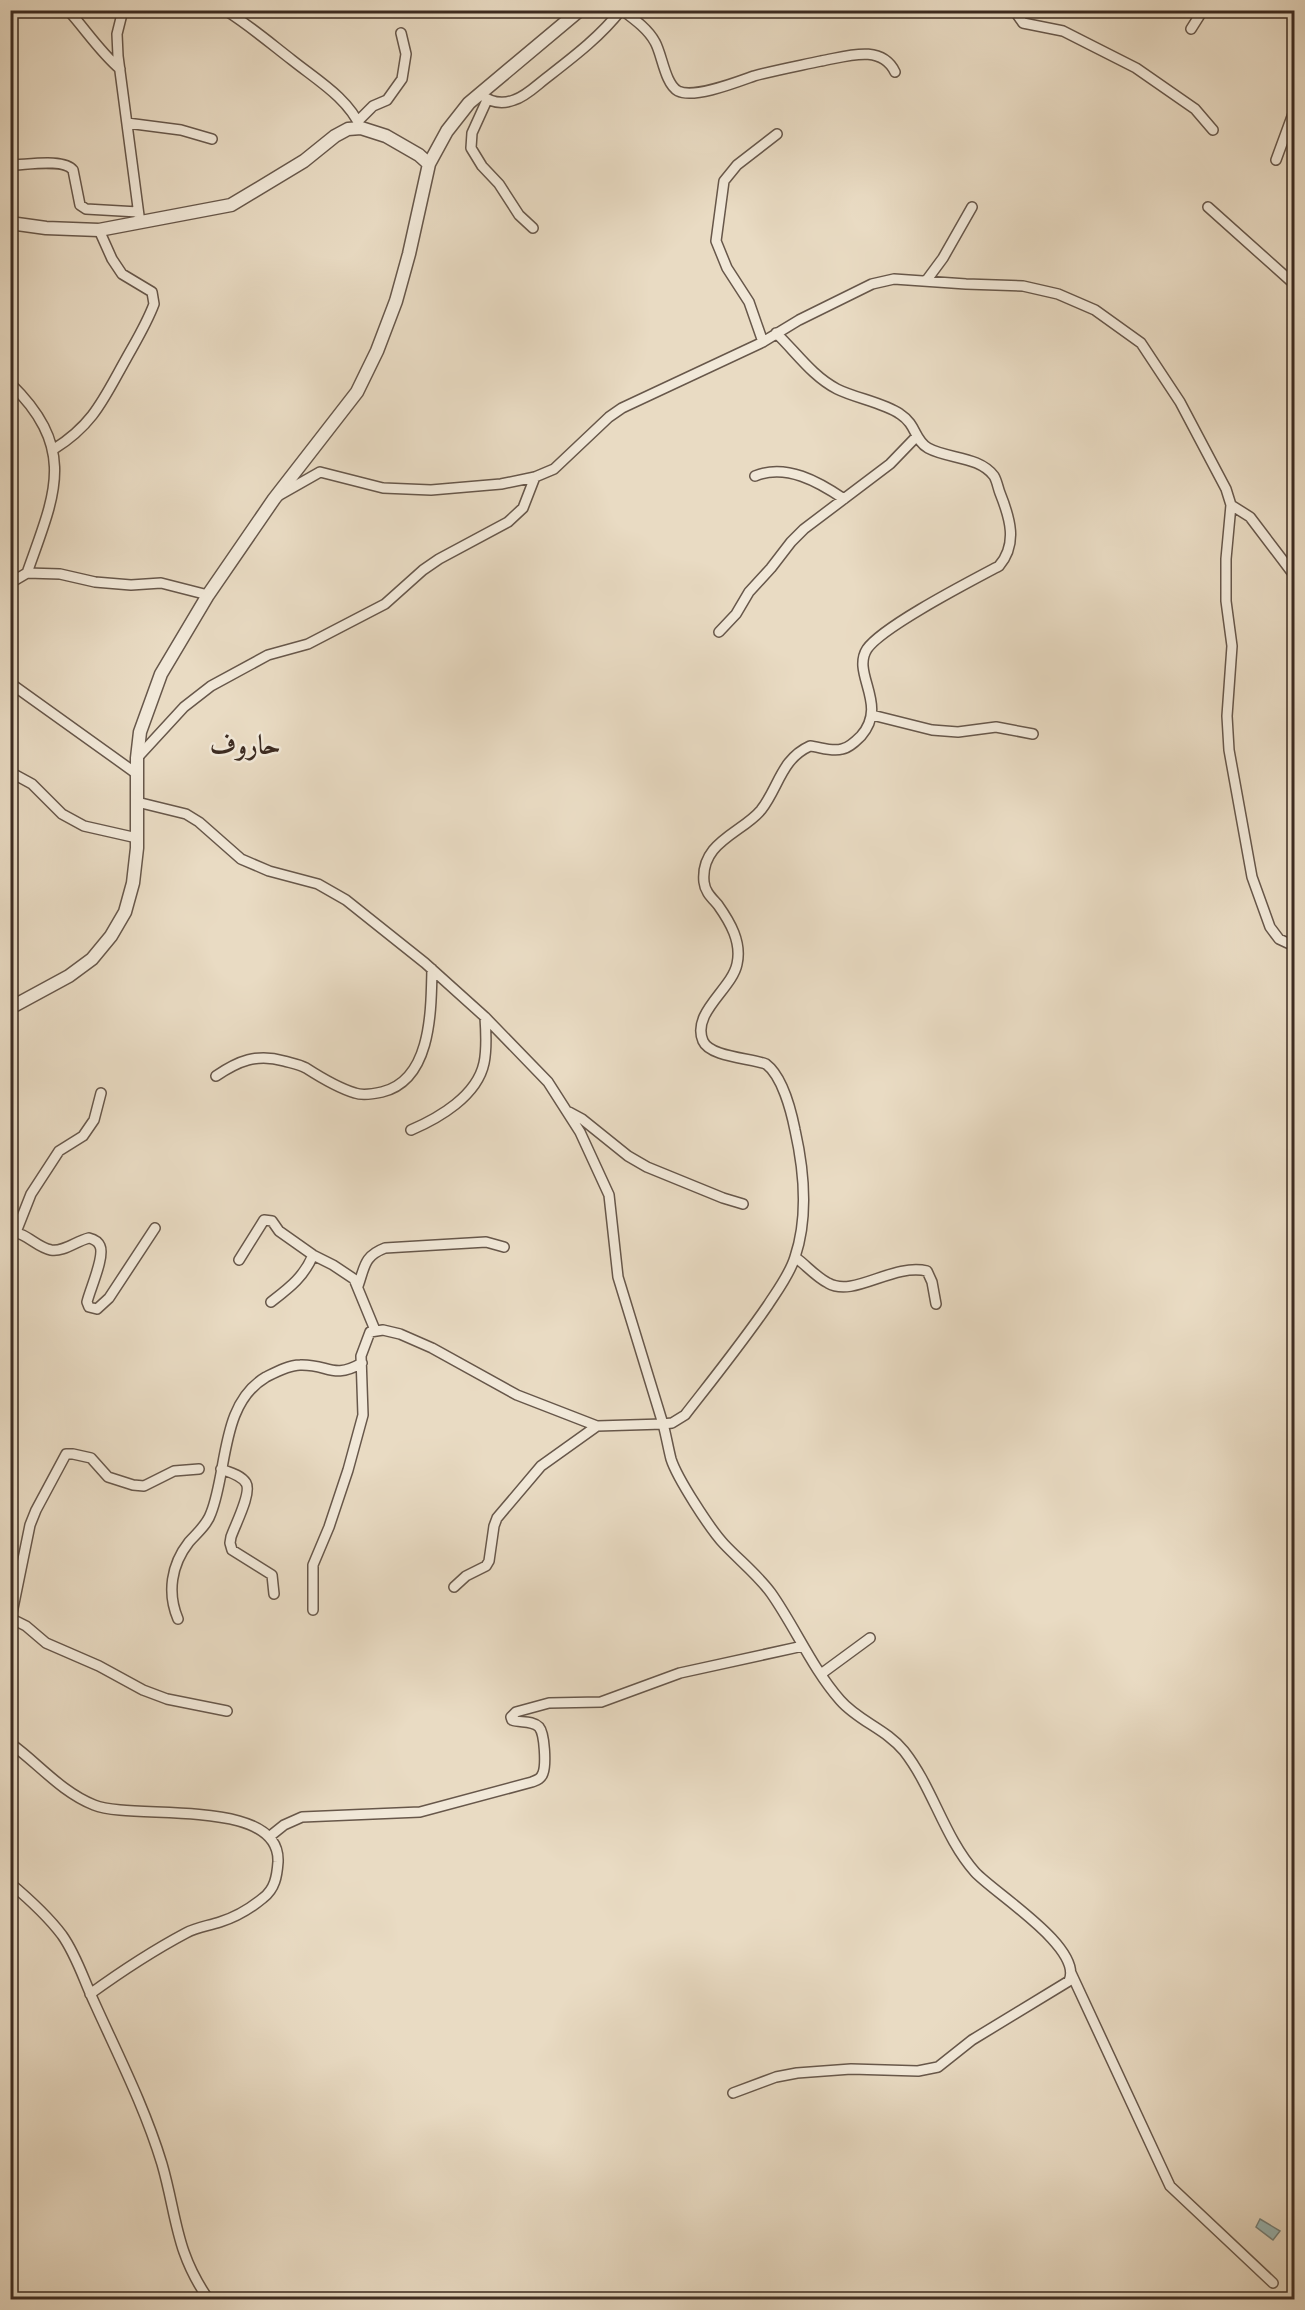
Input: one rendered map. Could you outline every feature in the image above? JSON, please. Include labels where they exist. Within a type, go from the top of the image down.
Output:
[{"type":"street","points":[[68,10],[108,59],[120,69]]},
{"type":"street","points":[[123,10],[117,34],[139,217]]},
{"type":"street","points":[[225,10],[325,84],[359,125],[401,143],[429,164]]},
{"type":"street","points":[[10,1008],[69,976],[92,958],[111,936],[125,912],[133,883],[137,838],[137,758],[140,732],[161,674],[208,595],[274,498],[357,392],[377,351],[396,301],[410,254],[429,164],[447,131],[469,103],[483,97],[580,10]]},
{"type":"street","points":[[483,97],[498,103],[516,100],[609,26],[622,10],[654,39],[664,68],[675,89],[680,92],[709,89],[756,75],[850,54],[881,58],[891,65],[895,72]]},
{"type":"street","points":[[1016,10],[1023,22],[1064,31],[1136,68],[1195,109],[1213,130]]},
{"type":"street","points":[[1191,29],[1203,10]]},
{"type":"street","points":[[10,223],[46,228],[99,230],[139,217],[231,205],[304,161],[335,136],[359,125],[373,106],[387,100],[402,79],[406,54],[401,33]]},
{"type":"street","points":[[483,97],[472,133],[471,147],[482,166],[499,184],[519,215],[533,228]]},
{"type":"street","points":[[1276,160],[1294,111]]},
{"type":"street","points":[[127,123],[181,130],[212,139]]},
{"type":"street","points":[[763,342],[748,302],[727,268],[716,242],[724,181],[737,165],[777,134]]},
{"type":"street","points":[[10,165],[62,163],[73,170],[80,205],[86,209],[139,217]]},
{"type":"street","points":[[926,281],[943,258],[972,207]]},
{"type":"street","points":[[1208,207],[1294,284]]},
{"type":"street","points":[[54,449],[73,437],[89,422],[112,384],[154,304],[152,292],[122,274],[112,259],[99,230]]},
{"type":"street","points":[[274,498],[320,472],[370,486],[406,490],[483,487],[535,477],[554,469],[609,417],[622,408],[763,342],[776,333],[872,284],[894,279],[1038,288],[1095,310],[1127,331],[1141,343],[1152,358],[1180,402],[1226,489],[1231,505],[1226,559],[1226,601],[1232,646],[1227,716],[1229,750],[1254,883],[1270,927],[1279,939],[1294,946]]},
{"type":"street","points":[[313,1610],[313,1565],[341,1492],[363,1415],[361,1356],[370,1332],[375,1330],[400,1334],[432,1348],[517,1395],[597,1426],[672,1423],[685,1415],[756,1323],[795,1257],[801,1231],[801,1177],[793,1117],[780,1083],[773,1070],[766,1064],[711,1050],[704,1043],[702,1035],[706,1014],[712,1003],[733,978],[738,953],[735,935],[730,924],[708,895],[704,882],[708,860],[722,839],[756,816],[791,758],[810,746],[830,750],[842,749],[850,745],[867,729],[872,715],[863,663],[868,648],[885,633],[912,615],[999,566],[1007,557],[1010,546],[1010,522],[995,477],[987,469],[921,444],[913,425],[897,412],[843,391],[822,380],[776,333]]},
{"type":"street","points":[[10,383],[40,421],[54,449],[56,482],[50,507],[27,573]]},
{"type":"street","points":[[719,632],[736,614],[749,592],[791,542],[890,464],[917,436]]},
{"type":"street","points":[[756,476],[766,471],[790,472],[811,480],[844,499]]},
{"type":"street","points":[[137,758],[184,706],[211,686],[268,655],[308,644],[384,604],[439,559],[508,522],[523,508],[535,477]]},
{"type":"street","points":[[1231,505],[1250,517],[1294,575]]},
{"type":"street","points":[[10,584],[27,573],[60,574],[95,582],[131,585],[161,583],[208,595]]},
{"type":"street","points":[[10,683],[137,774]]},
{"type":"street","points":[[872,715],[932,730],[958,732],[996,728],[1033,734]]},
{"type":"street","points":[[10,772],[32,784],[62,814],[84,826],[137,838]]},
{"type":"street","points":[[137,802],[186,814],[199,822],[241,859],[330,890],[360,910],[432,969],[485,1017],[548,1082],[569,1112],[609,1195],[618,1277],[672,1461],[680,1478],[720,1539],[770,1591],[803,1646],[841,1701],[892,1739],[904,1751],[965,1861],[977,1875],[1055,1942],[1069,1964],[1071,1973],[1170,2186],[1273,2283]]},
{"type":"street","points":[[216,1076],[244,1059],[269,1057],[301,1066],[355,1094],[388,1090],[405,1078],[420,1056],[429,1022],[432,969]]},
{"type":"street","points":[[411,1130],[457,1103],[479,1076],[484,1064],[485,1017]]},
{"type":"street","points":[[101,1092],[94,1120],[83,1136],[59,1151],[31,1194],[13,1232],[52,1250],[64,1249],[89,1238],[98,1242],[101,1247],[100,1259],[87,1302],[91,1308],[97,1309],[109,1298],[155,1228]]},
{"type":"street","points":[[569,1112],[582,1119],[628,1156],[647,1167],[743,1204]]},
{"type":"street","points":[[239,1260],[264,1220],[272,1221],[279,1231],[313,1255],[347,1274],[358,1286],[375,1330]]},
{"type":"street","points":[[358,1286],[366,1261],[373,1253],[385,1248],[486,1242],[504,1247]]},
{"type":"street","points":[[272,1302],[297,1281],[307,1269],[313,1255]]},
{"type":"street","points":[[795,1257],[828,1283],[840,1287],[850,1287],[884,1274],[911,1270],[927,1271],[932,1282],[936,1304]]},
{"type":"street","points":[[178,1619],[170,1590],[177,1562],[189,1542],[211,1516],[234,1416],[248,1393],[264,1378],[299,1365],[342,1372],[362,1363]]},
{"type":"street","points":[[454,1587],[466,1576],[486,1566],[489,1561],[497,1518],[541,1466],[597,1426]]},
{"type":"street","points":[[199,1469],[174,1471],[144,1486],[133,1485],[108,1477],[91,1458],[66,1454],[30,1525],[11,1618],[26,1626],[46,1643],[99,1666],[143,1690],[167,1699],[227,1712]]},
{"type":"street","points":[[221,1470],[235,1474],[247,1484],[248,1493],[231,1537],[232,1550],[272,1575],[274,1594]]},
{"type":"street","points":[[822,1674],[870,1638]]},
{"type":"street","points":[[269,1837],[284,1824],[302,1817],[420,1812],[532,1782],[543,1774],[542,1731],[534,1724],[512,1720],[511,1717],[516,1712],[549,1702],[601,1702],[680,1673],[803,1646]]},
{"type":"street","points":[[10,1743],[56,1782],[92,1804],[116,1810],[225,1816],[251,1825],[269,1837],[275,1845],[278,1858],[276,1880],[266,1896],[251,1908],[236,1915],[184,1934],[122,1971],[90,1994]]},
{"type":"street","points":[[10,1883],[37,1907],[63,1936],[127,2073],[156,2145],[167,2183],[178,2238],[186,2260],[209,2300]]},
{"type":"street","points":[[733,2093],[776,2077],[797,2073],[851,2069],[918,2072],[938,2067],[972,2040],[1070,1981],[1071,1973]]},
{"type":"water","points":[[1260,2219],[1280,2231],[1273,2240],[1256,2227]]},
{"type":"district","name":"حاروف","points":[[245,745]]}]
